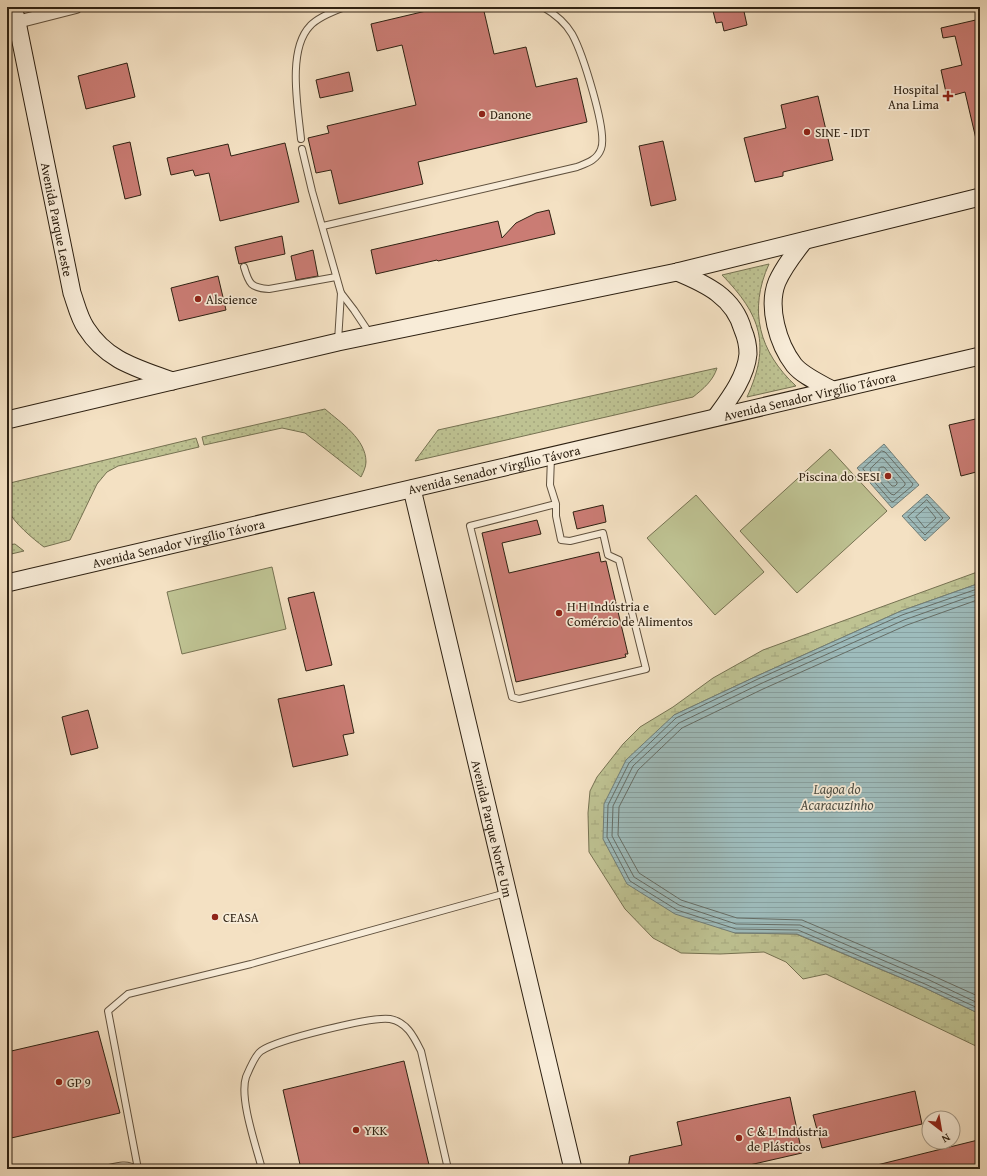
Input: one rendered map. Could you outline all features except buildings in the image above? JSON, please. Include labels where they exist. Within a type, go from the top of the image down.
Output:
[{"type":"main road","name":"Avenida Parque Leste","points":[[12,18],[72,293],[85,327],[105,350],[126,364],[172,381]]},
{"type":"main road","points":[[7,420],[338,342],[677,272],[980,197]]},
{"type":"main road","points":[[804,241],[790,258],[777,284],[773,313],[782,343],[795,366],[806,375],[832,390]]},
{"type":"main road","points":[[677,272],[700,281],[720,294],[733,307],[746,337],[748,354],[743,371],[731,396],[716,417]]},
{"type":"main road","name":"Avenida Senador Virgílio Távora","points":[[7,582],[980,356]]},
{"type":"main road","name":"Avenida Parque Norte Um","points":[[412,489],[573,1169]]},
{"type":"street","points":[[12,18],[76,7]]},
{"type":"lane","points":[[301,140],[295,69],[299,43],[310,25],[331,12],[345,7]]},
{"type":"lane","points":[[323,226],[577,167],[591,161],[597,156],[601,148],[602,138],[599,118],[582,59],[572,34],[557,15],[544,7]]},
{"type":"lane","points":[[302,149],[312,191],[341,293],[371,336]]},
{"type":"lane","points":[[244,267],[250,283],[253,287],[259,288],[281,287],[336,277]]},
{"type":"lane","points":[[338,342],[341,293]]},
{"type":"lane","points":[[551,456],[550,485],[556,504],[556,516],[561,540],[570,541],[603,533],[608,555],[619,560],[646,669],[519,699],[512,697],[470,526],[475,523],[556,504]]},
{"type":"lane","points":[[138,1169],[108,1011],[128,994],[251,964],[508,893]]},
{"type":"lane","points":[[262,1169],[245,1102],[246,1079],[250,1068],[260,1051],[274,1044],[340,1026],[374,1019],[391,1019],[402,1024],[412,1033],[421,1051],[448,1169]]},
{"type":"lane","points":[[105,1169],[122,1165],[132,1166],[135,1169]]},
{"type":"green space","points":[[769,264],[759,298],[761,330],[773,359],[783,373],[796,386],[747,397],[759,362],[760,346],[758,332],[753,317],[746,304],[722,275]]},
{"type":"green space","points":[[717,368],[710,381],[693,397],[415,461],[438,430]]},
{"type":"green space","points":[[325,409],[352,432],[362,446],[366,462],[361,477],[305,433],[282,428],[204,445],[202,437]]},
{"type":"green space","points":[[196,438],[199,447],[118,466],[107,472],[97,484],[70,540],[44,547],[19,525],[8,510],[6,501],[7,484]]},
{"type":"green space","points":[[830,449],[887,511],[797,593],[740,531]]},
{"type":"green space","points":[[696,495],[764,572],[715,615],[647,538]]},
{"type":"green space","points":[[15,544],[24,551],[7,555],[7,545]]},
{"type":"green space","points":[[272,567],[286,629],[182,654],[167,592]]},
{"type":"green space","points":[[980,571],[980,583],[901,611],[674,715],[735,933],[796,934],[923,987],[980,1014],[980,1048],[826,974],[803,979],[786,962],[764,952],[720,954],[681,953],[653,938],[625,909],[589,852],[588,813],[590,791],[597,777],[623,744],[640,727],[673,707],[713,678],[763,650]]},
{"type":"water","name":"Piscina do SESI","points":[[884,444],[919,485],[892,508],[857,468]]},
{"type":"water","points":[[927,494],[950,518],[925,541],[902,516]]},
{"type":"water","name":"Lagoa do Acaracuzinho","points":[[980,583],[980,1014],[923,987],[797,934],[735,933],[675,914],[627,884],[603,839],[604,804],[626,760],[674,715],[901,611]]},
{"type":"place","name":"Hospital Ana Lima","points":[[948,96]]},
{"type":"place","name":"Danone","points":[[482,114]]},
{"type":"place","name":"SINE - IDT","points":[[807,132]]},
{"type":"place","name":"Alscience","points":[[198,299]]},
{"type":"place","name":"Piscina do SESI","points":[[888,476]]},
{"type":"place","name":"H H Indústria e Comércio de Alimentos","points":[[559,613]]},
{"type":"place","name":"CEASA","points":[[215,917]]},
{"type":"place","name":"GP 9","points":[[59,1082]]},
{"type":"place","name":"YKK","points":[[356,1130]]},
{"type":"place","name":"C & L Indústria de Plásticos","points":[[739,1138]]}]
